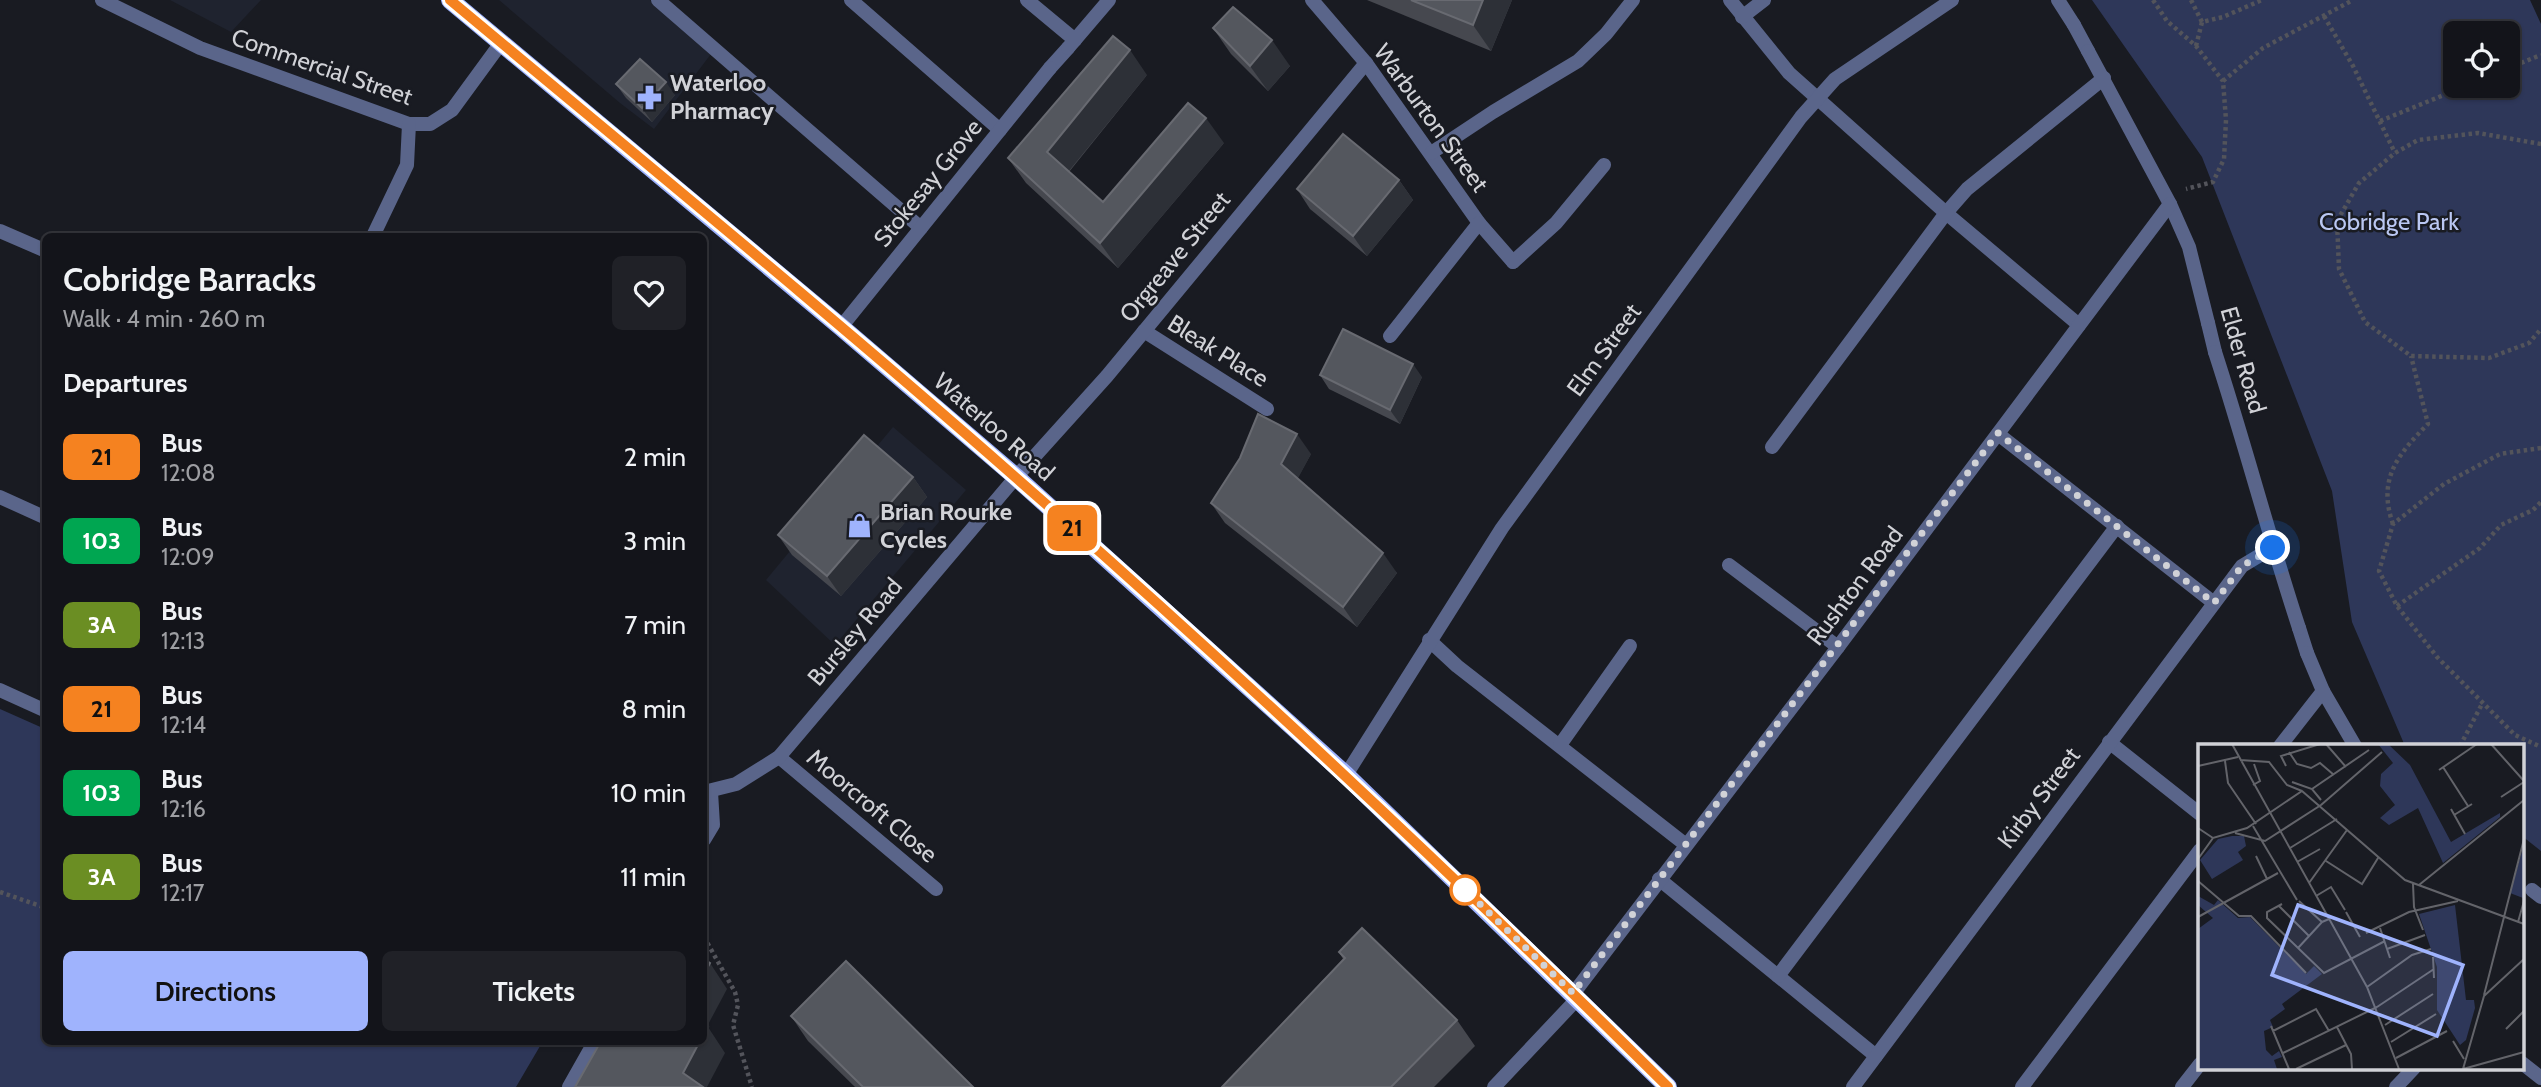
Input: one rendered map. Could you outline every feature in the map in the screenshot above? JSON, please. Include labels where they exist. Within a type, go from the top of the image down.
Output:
[{"type":"main road","name":"Waterloo Road","points":[[450,0],[1016,477],[1346,775],[1668,1087]]},
{"type":"street","name":"Commercial Street","points":[[102,0],[200,48],[409,124],[430,124],[452,110],[501,43]]},
{"type":"street","points":[[659,0],[921,228]]},
{"type":"street","points":[[851,0],[1000,130]]},
{"type":"street","points":[[1027,0],[1071,44]]},
{"type":"street","name":"Stokesay Grove","points":[[841,327],[1050,68],[1109,0]]},
{"type":"street","name":"Warburton Street","points":[[1312,0],[1366,64],[1479,223],[1513,262],[1556,223],[1604,165]]},
{"type":"street","points":[[1431,153],[1578,61],[1606,34],[1633,0]]},
{"type":"street","points":[[1730,0],[1788,73],[2079,325]]},
{"type":"street","points":[[1741,17],[1764,0]]},
{"type":"street","name":"Elm Street","points":[[1346,775],[1502,528],[1816,99],[1835,79],[1952,0]]},
{"type":"street","name":"Elder Road","points":[[2057,0],[2104,78],[2167,198],[2189,247],[2216,352],[2273,548],[2307,653],[2323,691],[2354,744]]},
{"type":"street","name":"Orgreave Street","points":[[1016,477],[1107,376],[1366,64]]},
{"type":"street","points":[[1772,447],[1946,212],[1967,188],[2104,78]]},
{"type":"street","points":[[374,233],[407,166],[409,124]]},
{"type":"street","name":"Rushton Road","points":[[1494,1087],[1575,996],[1659,879],[1838,647],[2079,325],[2167,198]]},
{"type":"street","points":[[1390,336],[1479,223]]},
{"type":"street","points":[[0,231],[42,249]]},
{"type":"street","name":"Bleak Place","points":[[1144,331],[1267,409]]},
{"type":"street","points":[[1998,433],[2214,603]]},
{"type":"street","name":"Bursley Road","points":[[707,792],[736,784],[779,757],[1016,477]]},
{"type":"street","points":[[0,497],[42,516]]},
{"type":"street","points":[[1778,975],[2118,526]]},
{"type":"street","name":"Kirby Street","points":[[1854,1086],[2242,566],[2273,548]]},
{"type":"street","points":[[1729,565],[1838,647]]},
{"type":"street","points":[[1429,640],[1457,666],[1686,845]]},
{"type":"street","points":[[1560,745],[1630,646]]},
{"type":"street","points":[[0,690],[42,710]]},
{"type":"street","points":[[2282,744],[2323,691]]},
{"type":"street","points":[[2109,742],[2198,812]]},
{"type":"street","name":"Moorcroft Close","points":[[779,757],[936,889]]},
{"type":"street","points":[[707,792],[713,825],[707,835]]},
{"type":"street","points":[[2022,1087],[2198,853]]},
{"type":"street","points":[[1659,879],[1876,1056]]},
{"type":"street","points":[[569,1087],[593,1045]]},
{"type":"street","points":[[2524,1065],[2541,1078]]},
{"type":"street","points":[[2182,1087],[2198,1067]]},
{"type":"street","points":[[2396,1087],[2412,1070]]},
{"type":"path","points":[[2154,0],[2167,21],[2196,46],[2223,82],[2226,120],[2224,159],[2213,182],[2167,198]]},
{"type":"path","points":[[2192,0],[2202,23],[2196,46]]},
{"type":"path","points":[[2202,23],[2224,17],[2262,0]]},
{"type":"path","points":[[2223,82],[2263,48],[2353,0]]},
{"type":"path","points":[[2324,16],[2353,66],[2395,153]]},
{"type":"path","points":[[2520,63],[2541,55]]},
{"type":"path","points":[[2380,121],[2443,95]]},
{"type":"path","points":[[2541,144],[2478,133],[2418,140],[2395,153],[2359,183],[2337,220],[2339,269],[2365,322],[2411,356],[2488,358],[2529,343],[2541,328]]},
{"type":"path","points":[[2411,356],[2428,424],[2401,451],[2388,477],[2389,512],[2393,524],[2379,571],[2397,606],[2437,657],[2515,734],[2541,747]]},
{"type":"path","points":[[2393,524],[2444,484],[2500,454],[2541,448]]},
{"type":"path","points":[[2397,606],[2480,548],[2501,525],[2533,510],[2541,502]]},
{"type":"path","points":[[2461,744],[2482,704]]},
{"type":"path","points":[[0,892],[42,907]]},
{"type":"path","points":[[707,942],[735,992],[738,1004],[733,1025],[752,1087]]},
{"type":"shaded area","points":[[170,0],[261,0],[231,32]]},
{"type":"shaded area","points":[[499,0],[650,0],[711,54],[654,129]]},
{"type":"shaded area","points":[[893,427],[966,490],[835,645],[766,580]]},
{"type":"green space","name":"Cobridge Park","points":[[2092,0],[2530,0],[2541,24],[2541,851],[2524,838],[2524,744],[2404,744],[2352,622],[2332,491],[2202,157]]},
{"type":"green space","points":[[0,709],[42,728],[42,1045],[541,1045],[516,1087],[0,1087]]},
{"type":"building","points":[[1411,0],[1483,0],[1473,25]]},
{"type":"building","points":[[1233,7],[1272,40],[1250,66],[1213,28]]},
{"type":"building","points":[[1113,36],[1130,50],[1047,152],[1103,202],[1188,103],[1206,118],[1100,243],[1008,158]]},
{"type":"building","points":[[640,59],[666,82],[642,108],[616,84]]},
{"type":"building","points":[[1343,134],[1399,180],[1353,236],[1297,189]]},
{"type":"building","points":[[1343,329],[1413,364],[1390,410],[1320,375]]},
{"type":"building","points":[[1258,414],[1297,434],[1281,464],[1383,553],[1343,607],[1211,503],[1240,458]]},
{"type":"building","name":"Brian Rourke Cycles","points":[[864,435],[913,477],[827,576],[778,535]]},
{"type":"building","points":[[1362,928],[1457,1020],[1391,1087],[1222,1087],[1345,958],[1339,952]]},
{"type":"building","points":[[846,961],[973,1087],[863,1087],[791,1016]]},
{"type":"building","points":[[599,1045],[698,1045],[683,1073],[703,1087],[575,1087]]},
{"type":"bus line","name":"21","points":[[450,0],[1016,477],[1346,775],[1668,1087]]},
{"type":"place","name":"Waterloo Pharmacy","points":[[650,97]]},
{"type":"place","name":"Brian Rourke Cycles","points":[[860,526]]},
{"type":"route","points":[[1465,890],[1459,884],[1573,993],[1998,433],[2214,603],[2242,566],[2273,548]]}]
